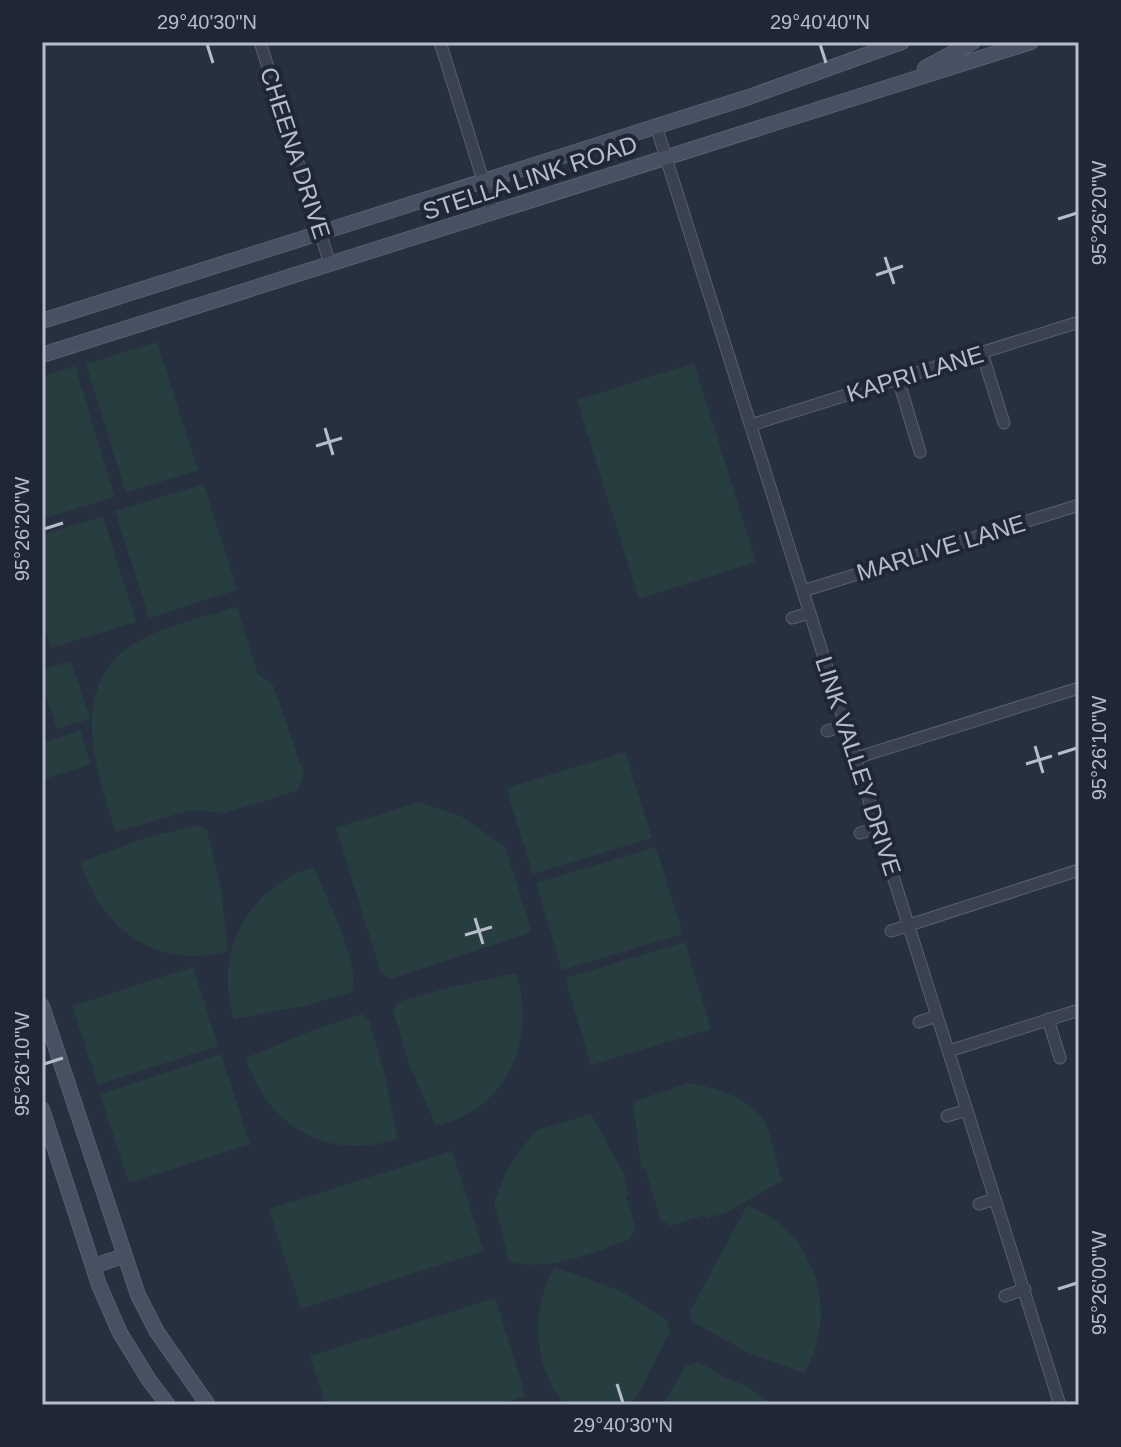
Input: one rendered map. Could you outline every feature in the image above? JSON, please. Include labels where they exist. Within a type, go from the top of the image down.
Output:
[{"type":"main road","name":"STELLA LINK ROAD","points":[[42,321],[749,97],[902,42]]},
{"type":"main road","points":[[885,88],[973,42]]},
{"type":"main road","name":"STELLA LINK ROAD","points":[[42,355],[1031,42]]},
{"type":"main road","points":[[42,1006],[138,1295],[157,1332],[208,1405]]},
{"type":"main road","points":[[42,1109],[93,1266],[120,1333],[168,1405]]},
{"type":"main road","points":[[93,1266],[124,1256]]},
{"type":"street","name":"CHEENA DRIVE","points":[[260,42],[330,264]]},
{"type":"street","points":[[440,42],[493,212]]},
{"type":"street","name":"LINK VALLEY DRIVE","points":[[656,126],[1060,1405]]},
{"type":"street","name":"KAPRI LANE","points":[[751,425],[1079,322]]},
{"type":"street","points":[[982,353],[1004,423]]},
{"type":"street","points":[[898,379],[920,452]]},
{"type":"street","name":"MARLIVE LANE","points":[[803,591],[1079,505]]},
{"type":"street","points":[[792,618],[810,613]]},
{"type":"street","points":[[856,758],[1079,688]]},
{"type":"street","points":[[827,731],[846,725]]},
{"type":"street","points":[[860,833],[878,828]]},
{"type":"street","points":[[891,931],[1079,870]]},
{"type":"street","points":[[949,1051],[1079,1010]]},
{"type":"street","points":[[919,1022],[937,1016]]},
{"type":"street","points":[[1048,1019],[1060,1058]]},
{"type":"street","points":[[947,1116],[967,1110]]},
{"type":"street","points":[[979,1204],[995,1199]]},
{"type":"street","points":[[1005,1296],[1025,1289]]},
{"type":"green space","points":[[157,342],[198,470],[126,493],[86,364]]},
{"type":"green space","points":[[694,363],[756,562],[639,599],[577,400]]},
{"type":"green space","points":[[75,366],[115,497],[42,519],[42,377]]},
{"type":"green space","points":[[204,484],[237,590],[149,618],[115,511]]},
{"type":"green space","points":[[103,516],[136,622],[51,648],[42,621],[42,535]]},
{"type":"green space","points":[[237,607],[258,674],[273,685],[304,774],[297,791],[224,813],[191,810],[116,832],[93,748],[92,720],[96,694],[106,670],[125,650],[154,633]]},
{"type":"green space","points":[[71,661],[90,719],[57,729],[42,685],[42,670]]},
{"type":"green space","points":[[80,730],[91,764],[42,780],[42,743]]},
{"type":"green space","points":[[625,752],[652,838],[533,874],[506,788]]},
{"type":"green space","points":[[419,802],[461,816],[505,847],[532,932],[390,979],[381,973],[336,828]]},
{"type":"green space","points":[[198,825],[207,830],[221,889],[228,951],[202,956],[178,955],[135,939],[117,925],[90,886],[81,862],[145,838]]},
{"type":"green space","points":[[656,847],[683,934],[562,970],[536,883]]},
{"type":"green space","points":[[313,867],[347,948],[354,980],[352,992],[305,1006],[234,1019],[228,995],[228,971],[232,948],[241,926],[270,890]]},
{"type":"green space","points":[[685,942],[711,1029],[591,1065],[565,978]]},
{"type":"green space","points":[[193,967],[218,1046],[98,1085],[72,1006]]},
{"type":"green space","points":[[516,973],[522,998],[522,1023],[519,1046],[511,1068],[498,1088],[482,1104],[461,1117],[436,1126],[410,1066],[393,1011],[398,1002]]},
{"type":"green space","points":[[361,1014],[369,1019],[398,1139],[373,1145],[348,1146],[325,1142],[285,1120],[269,1103],[246,1058]]},
{"type":"green space","points":[[221,1054],[250,1144],[129,1183],[100,1094]]},
{"type":"green space","points":[[688,1083],[732,1095],[760,1116],[766,1125],[782,1181],[727,1212],[706,1219],[705,1215],[671,1226],[661,1220],[645,1168],[641,1169],[633,1102]]},
{"type":"green space","points":[[591,1114],[624,1174],[629,1195],[626,1196],[636,1228],[629,1240],[570,1260],[537,1265],[509,1261],[494,1203],[508,1167],[535,1131]]},
{"type":"green space","points":[[452,1151],[484,1251],[301,1309],[269,1209]]},
{"type":"green space","points":[[747,1206],[770,1217],[789,1233],[804,1253],[814,1276],[820,1300],[820,1325],[815,1350],[804,1373],[750,1354],[693,1322],[690,1311]]},
{"type":"green space","points":[[554,1267],[619,1290],[667,1320],[670,1331],[641,1390],[630,1405],[566,1405],[555,1390],[541,1356],[539,1338],[541,1301]]},
{"type":"green space","points":[[495,1298],[526,1396],[499,1405],[326,1405],[310,1356]]},
{"type":"green space","points":[[699,1362],[746,1386],[774,1405],[663,1405],[686,1366]]}]
